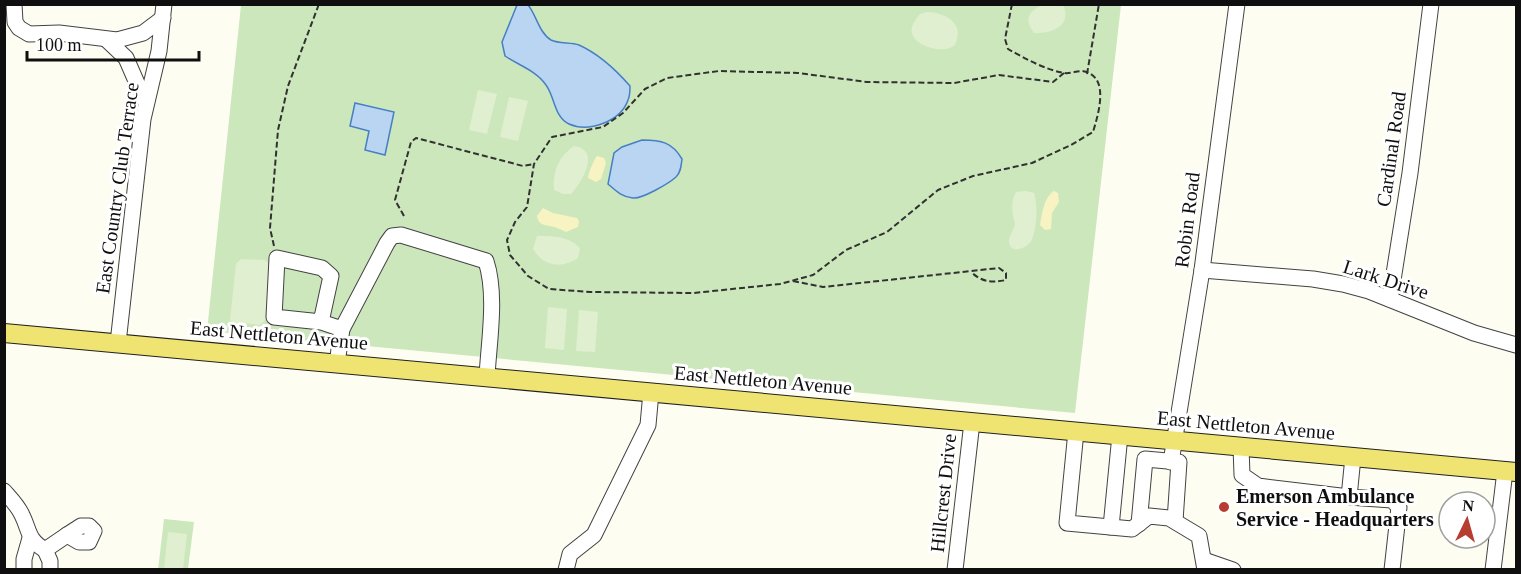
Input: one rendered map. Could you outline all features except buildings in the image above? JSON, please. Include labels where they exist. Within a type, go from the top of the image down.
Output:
[{"type":"main road","name":"East Nettleton Avenue","points":[[5,337],[118,343],[1510,471]]},
{"type":"street","points":[[14,4],[15,22],[19,28],[29,34],[59,33],[107,40],[126,39],[144,33],[164,11]]},
{"type":"street","name":"Robin Road","points":[[1171,462],[1202,270],[1237,4]]},
{"type":"street","name":"Cardinal Road","points":[[1390,299],[1410,173],[1431,4]]},
{"type":"street","name":"East Country Club Terrace","points":[[118,343],[143,120],[159,51],[164,11]]},
{"type":"street","points":[[107,40],[126,58],[143,97],[147,100]]},
{"type":"street","points":[[337,363],[342,329],[392,236],[401,236],[486,261],[491,276],[488,376]]},
{"type":"street","points":[[321,322],[332,276],[322,268],[277,258],[274,316],[321,322],[342,329]]},
{"type":"street","name":"Lark Drive","points":[[1202,270],[1323,281],[1369,291],[1474,333],[1516,345]]},
{"type":"street","points":[[566,570],[570,554],[594,535],[648,425],[651,392]]},
{"type":"street","name":"Hillcrest Drive","points":[[955,570],[972,422]]},
{"type":"street","points":[[1077,431],[1067,523],[1131,529],[1149,516],[1169,518],[1199,536],[1204,565],[1233,570]]},
{"type":"street","points":[[1111,527],[1120,435]]},
{"type":"street","points":[[1241,447],[1242,476],[1258,486],[1392,500],[1400,507],[1392,570]]},
{"type":"street","points":[[1349,497],[1353,457]]},
{"type":"street","points":[[1139,524],[1145,459],[1179,462],[1175,521]]},
{"type":"street","points":[[1493,570],[1510,471]]},
{"type":"street","points":[[4,491],[23,516],[30,538],[24,559],[24,570]]},
{"type":"street","points":[[45,550],[67,535]]},
{"type":"street","points":[[30,538],[45,550],[50,561],[50,570]]},
{"type":"path","points":[[277,258],[270,228],[278,130],[288,86],[319,4]]},
{"type":"path","points":[[1012,4],[1005,39],[1008,49],[1027,60],[1064,73],[1083,71],[1093,76],[1101,90],[1093,132],[1032,163],[973,176],[938,190],[887,232],[846,250],[813,275],[790,281],[694,293],[590,292],[549,289],[528,276],[510,255],[507,240],[515,222],[527,207],[534,164],[552,137],[603,127],[623,113],[645,89],[667,78],[718,72],[798,73],[879,82],[954,83],[999,75],[1053,82],[1064,73]]},
{"type":"path","points":[[1087,74],[1099,4]]},
{"type":"path","points":[[404,216],[395,200],[411,142],[416,138],[522,166],[534,164]]},
{"type":"path","points":[[790,281],[823,287],[880,279],[999,268],[1006,273],[1006,280],[995,282],[980,280],[971,272]]},
{"type":"green space","points":[[241,5],[1121,5],[1075,413],[207,331]]},
{"type":"green space","points":[[1042,5],[1063,5],[1065,18],[1059,27],[1053,30],[1034,33],[1029,24],[1029,16],[1033,10]]},
{"type":"green space","points":[[927,12],[947,17],[952,21],[958,31],[955,45],[946,49],[935,49],[918,42],[912,33],[912,27],[920,14]]},
{"type":"green space","points":[[478,90],[497,94],[487,134],[469,130]]},
{"type":"green space","points":[[509,97],[528,101],[518,141],[500,137]]},
{"type":"green space","points":[[574,146],[587,154],[587,167],[571,194],[563,194],[554,190],[555,171],[564,155]]},
{"type":"green space","points":[[1016,192],[1034,193],[1035,231],[1029,244],[1016,249],[1010,246],[1009,242],[1015,224],[1012,204]]},
{"type":"green space","points":[[537,236],[571,241],[580,248],[578,258],[559,265],[542,260],[533,249]]},
{"type":"green space","points":[[241,259],[265,260],[270,265],[265,320],[260,325],[230,320],[236,264]]},
{"type":"green space","points":[[548,307],[567,309],[564,350],[545,348]]},
{"type":"green space","points":[[579,310],[598,312],[595,352],[576,351]]},
{"type":"green space","points":[[164,519],[194,522],[188,569],[158,570]]},
{"type":"green space","points":[[168,532],[187,534],[183,569],[164,569]]},
{"type":"sand","points":[[597,156],[604,158],[606,163],[601,179],[596,182],[588,178]]},
{"type":"sand","points":[[1054,191],[1058,193],[1059,202],[1052,213],[1051,229],[1045,230],[1040,225],[1043,211],[1048,197]]},
{"type":"sand","points":[[543,208],[553,213],[577,218],[578,227],[566,232],[542,224],[537,216]]},
{"type":"water","points":[[517,5],[528,5],[543,33],[551,40],[576,44],[586,49],[607,63],[625,80],[630,86],[630,95],[619,114],[603,123],[586,127],[569,124],[560,117],[549,90],[542,80],[505,56],[502,42]]},
{"type":"water","points":[[355,103],[394,112],[385,155],[365,150],[369,131],[350,126]]},
{"type":"water","points":[[642,140],[660,142],[670,146],[682,159],[676,177],[661,187],[633,198],[619,193],[608,184],[614,153],[622,147]]},
{"type":"place","name":"Emerson Ambulance Service - Headquarters","points":[[1224,507]]}]
